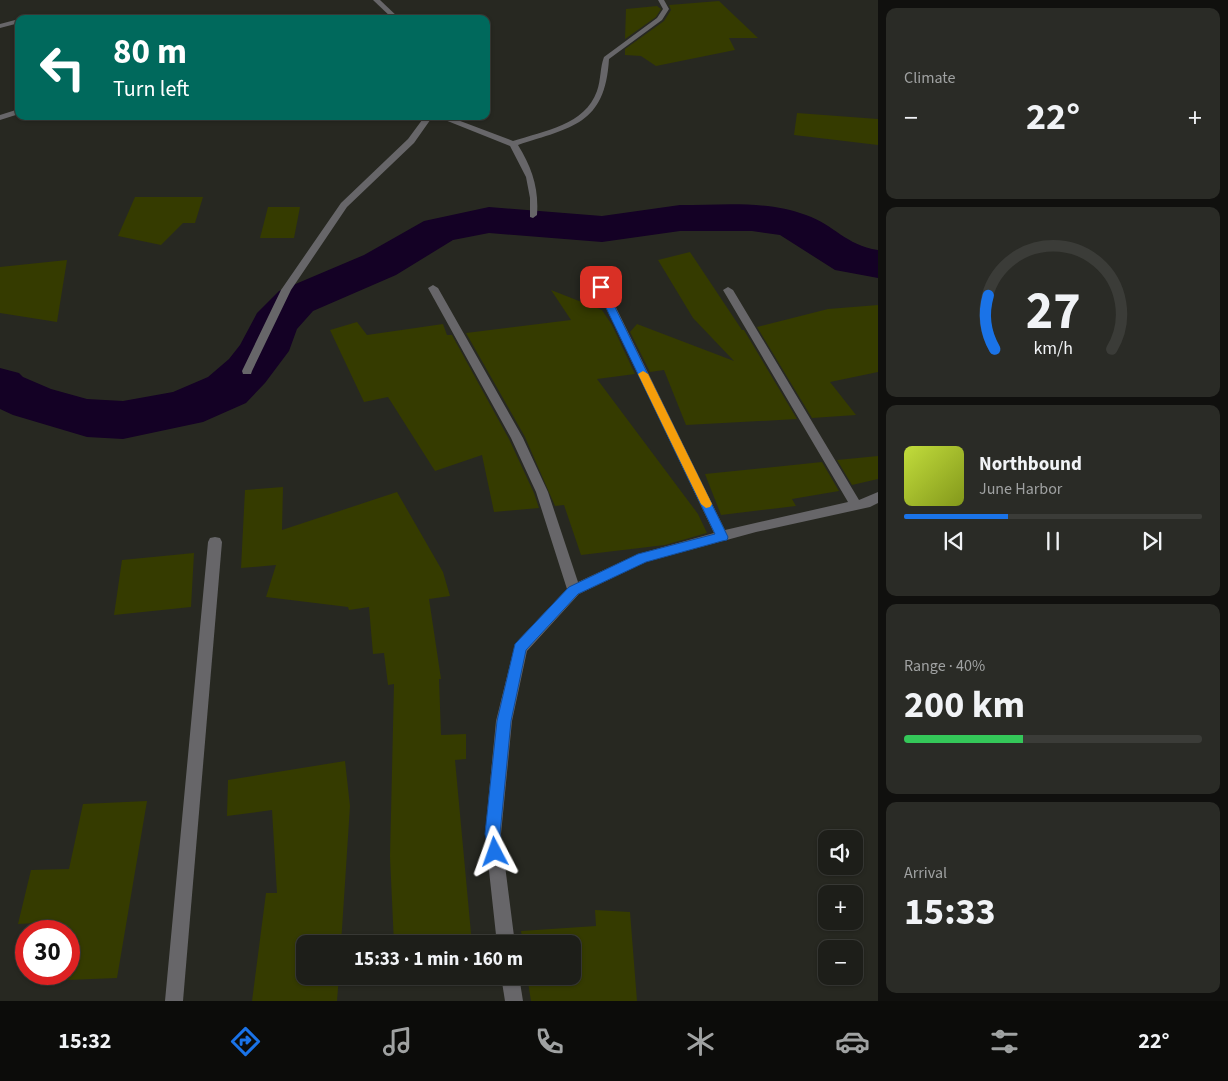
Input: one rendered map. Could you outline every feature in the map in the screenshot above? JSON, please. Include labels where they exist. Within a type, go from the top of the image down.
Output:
[{"type":"street","points":[[376,0],[393,15]]},
{"type":"street","points":[[513,144],[577,121],[591,111],[604,82],[606,58],[660,19],[666,9],[661,0]]},
{"type":"street","points":[[0,26],[15,22]]},
{"type":"street","points":[[0,118],[15,113]]},
{"type":"street","points":[[247,371],[286,290],[344,205],[411,141],[426,120]]},
{"type":"street","points":[[450,120],[513,144],[530,177],[534,198],[533,214]]},
{"type":"street","points":[[601,287],[722,537]]},
{"type":"street","points":[[432,288],[526,456],[542,492],[574,590]]},
{"type":"street","points":[[728,290],[856,505]]},
{"type":"street","points":[[505,935],[493,834],[504,721],[520,648],[574,590],[643,558],[870,502],[878,497]]},
{"type":"street","points":[[174,1001],[215,542]]},
{"type":"street","points":[[511,985],[514,1001]]},
{"type":"building","points":[[719,1],[758,38],[729,38],[735,50],[656,66],[641,56],[625,55],[625,49],[664,21],[671,10],[669,5]]},
{"type":"building","points":[[657,6],[661,9],[656,17],[625,39],[626,9]]},
{"type":"building","points":[[797,113],[878,119],[878,145],[794,135]]},
{"type":"building","points":[[135,197],[203,197],[195,223],[183,223],[161,245],[118,236]]},
{"type":"building","points":[[268,207],[300,207],[294,238],[260,238]]},
{"type":"building","points":[[690,252],[742,330],[744,330],[797,419],[686,425],[664,370],[650,372],[630,332],[637,324],[734,361],[693,318],[658,260]]},
{"type":"building","points":[[67,260],[57,322],[0,313],[0,267]]},
{"type":"building","points":[[551,290],[602,310],[612,325],[635,374],[597,379],[698,514],[707,533],[665,545],[581,555],[564,505],[555,506],[525,437],[466,333],[571,320]]},
{"type":"building","points":[[878,305],[878,372],[830,382],[856,415],[812,418],[757,327],[828,309]]},
{"type":"building","points":[[357,322],[367,335],[443,324],[447,335],[452,335],[509,439],[539,508],[494,512],[482,455],[435,471],[388,397],[364,402],[330,330]]},
{"type":"building","points":[[878,456],[878,479],[852,485],[837,460]]},
{"type":"building","points":[[822,462],[839,491],[792,499],[796,506],[721,515],[705,474]]},
{"type":"building","points":[[283,487],[282,530],[397,492],[443,572],[450,596],[429,599],[441,679],[439,679],[441,735],[466,734],[466,759],[455,760],[471,935],[394,935],[390,857],[394,684],[388,685],[384,653],[373,654],[369,607],[349,610],[348,607],[266,597],[276,565],[241,568],[245,490]]},
{"type":"building","points":[[194,553],[191,607],[114,615],[122,560]]},
{"type":"building","points":[[345,761],[350,806],[342,935],[296,935],[296,985],[338,985],[337,1001],[252,1001],[266,893],[277,893],[272,810],[227,816],[228,780]]},
{"type":"building","points":[[147,801],[117,978],[80,980],[80,920],[19,920],[31,870],[69,869],[83,804]]},
{"type":"building","points":[[595,910],[630,912],[637,1001],[531,1001],[528,985],[581,985],[581,935],[522,935],[521,931],[596,926]]},
{"type":"waterway","points":[[0,386],[4,390],[32,402],[87,418],[123,420],[184,409],[227,390],[247,371],[263,351],[274,324],[296,301],[380,265],[439,230],[489,220],[602,229],[680,218],[752,218],[791,224],[851,260],[878,264]]},
{"type":"slow traffic","points":[[643,374],[706,504]]},
{"type":"route","points":[[495,852],[493,834],[504,721],[520,648],[574,590],[643,558],[722,537],[601,287]]}]
